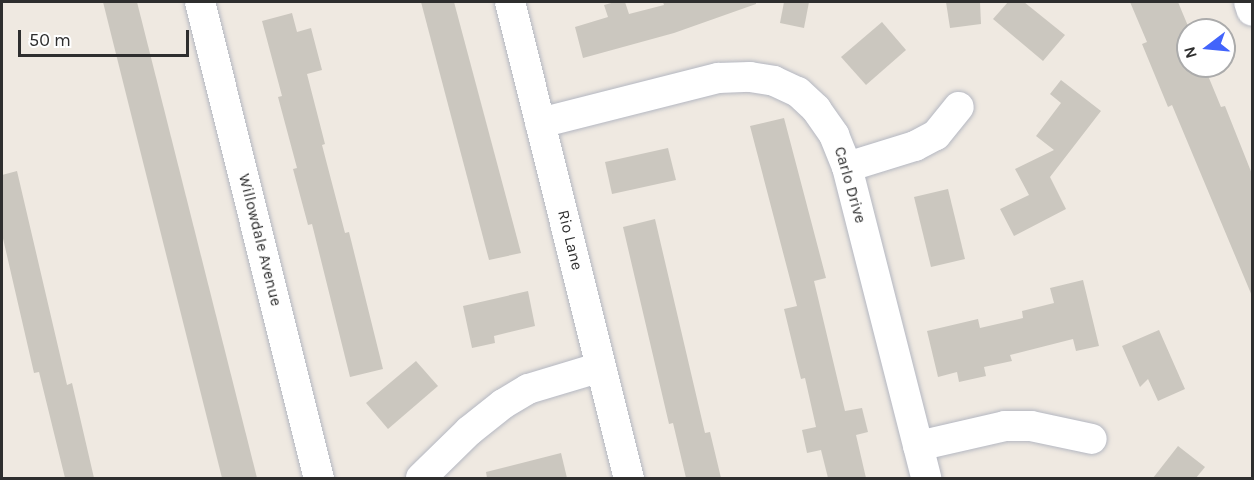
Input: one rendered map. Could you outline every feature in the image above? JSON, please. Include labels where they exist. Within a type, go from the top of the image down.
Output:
[{"type":"street","name":"Willowdale Avenue","points":[[200,2],[319,478]]},
{"type":"street","name":"Rio Lane","points":[[510,2],[629,478]]},
{"type":"street","points":[[1248,2],[1252,12]]},
{"type":"street","name":"Carlo Drive","points":[[540,123],[718,78],[750,77],[774,81],[798,92],[816,109],[834,135],[847,166],[926,478]]},
{"type":"street","points":[[847,166],[915,147],[936,135],[959,107]]},
{"type":"street","points":[[421,478],[469,431],[503,404],[528,389],[601,367]]},
{"type":"street","points":[[918,446],[1005,426],[1031,426],[1092,439]]},
{"type":"building","points":[[103,2],[137,2],[257,478],[222,478]]},
{"type":"building","points":[[421,2],[454,2],[521,253],[489,260]]},
{"type":"building","points":[[625,2],[629,14],[664,5],[663,2],[756,2],[756,4],[674,33],[583,58],[575,27],[608,17],[604,5]]},
{"type":"building","points":[[784,2],[809,2],[804,28],[780,23]]},
{"type":"building","points":[[946,2],[980,2],[981,24],[950,28]]},
{"type":"building","points":[[1008,2],[1024,2],[1065,35],[1043,61],[993,19]]},
{"type":"building","points":[[1130,2],[1178,2],[1185,18],[1176,18],[1176,78],[1209,78],[1221,107],[1225,106],[1252,174],[1252,296],[1172,105],[1168,107],[1142,44],[1147,42]]},
{"type":"building","points":[[292,13],[297,32],[311,28],[322,70],[307,74],[325,144],[322,145],[345,233],[349,232],[383,369],[350,377],[312,224],[308,225],[293,169],[297,168],[278,97],[282,96],[262,21]]},
{"type":"building","points":[[882,22],[906,50],[866,85],[841,57]]},
{"type":"building","points":[[1061,80],[1101,111],[1050,177],[1066,209],[1014,236],[1000,209],[1029,195],[1015,169],[1054,150],[1036,136],[1061,103],[1050,94]]},
{"type":"building","points":[[784,118],[826,278],[814,281],[845,411],[862,408],[868,432],[856,435],[866,478],[828,478],[821,450],[807,453],[802,430],[816,427],[805,378],[801,379],[784,309],[797,306],[750,126]]},
{"type":"building","points":[[668,148],[676,180],[612,194],[605,162]]},
{"type":"building","points":[[17,171],[67,385],[72,383],[94,478],[65,478],[39,372],[34,373],[2,234],[2,175]]},
{"type":"building","points":[[948,189],[965,259],[931,267],[914,197]]},
{"type":"building","points":[[655,219],[705,433],[710,432],[721,478],[686,478],[673,423],[669,424],[623,227]]},
{"type":"building","points":[[1083,280],[1099,346],[1076,351],[1073,339],[1010,355],[1012,361],[984,367],[986,376],[959,382],[957,372],[938,377],[927,331],[978,319],[980,328],[1023,318],[1022,311],[1054,303],[1050,288]]},
{"type":"building","points":[[528,291],[535,326],[494,336],[495,343],[472,348],[463,306]]},
{"type":"building","points":[[1159,330],[1185,389],[1158,401],[1148,379],[1140,387],[1122,346]]},
{"type":"building","points":[[416,361],[438,386],[388,429],[366,403]]},
{"type":"building","points":[[1178,446],[1205,467],[1196,478],[1153,478]]},
{"type":"building","points":[[561,453],[567,478],[487,478],[486,472]]}]
